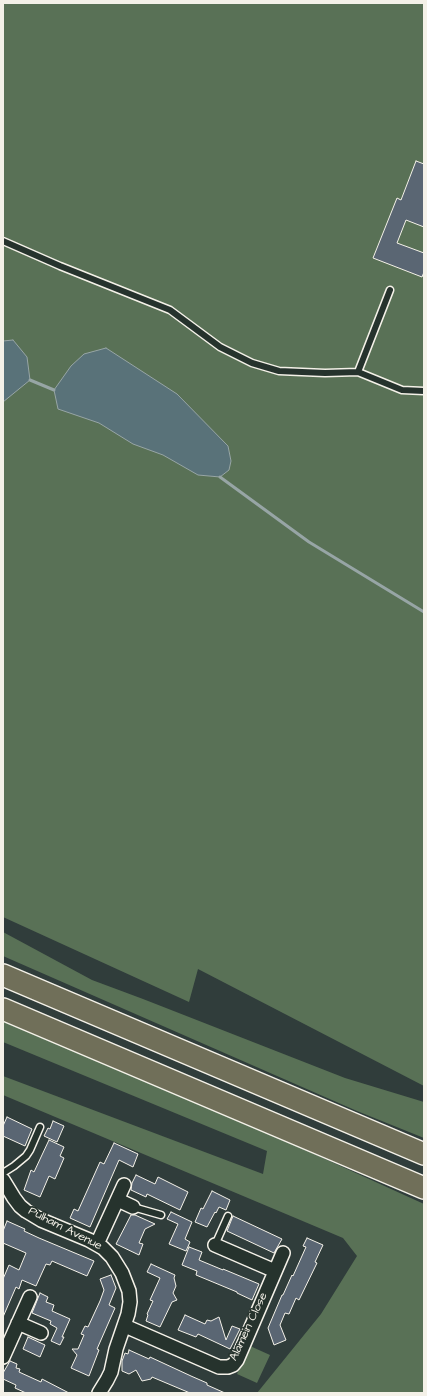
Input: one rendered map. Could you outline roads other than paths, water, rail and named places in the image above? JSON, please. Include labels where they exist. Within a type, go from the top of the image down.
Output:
[{"type":"highway","points":[[3,975],[424,1154]]},
{"type":"highway","points":[[3,1009],[424,1188]]},
{"type":"street","name":"Pulham Avenue","points":[[3,1180],[8,1190],[20,1206],[30,1213],[41,1220],[103,1248],[112,1257],[126,1280],[130,1302],[125,1326],[116,1349],[111,1372],[99,1393]]},
{"type":"street","points":[[97,1244],[124,1185]]},
{"type":"street","points":[[118,1200],[133,1207]]},
{"type":"street","points":[[215,1245],[275,1271]]},
{"type":"street","name":"Alamein Close","points":[[125,1326],[219,1367],[228,1367],[233,1365],[237,1360],[283,1253]]},
{"type":"street","points":[[3,1357],[30,1297]]},
{"type":"street","points":[[18,1323],[41,1333]]},
{"type":"lane","points":[[3,241],[60,266],[170,310],[220,347],[252,363],[279,371],[325,373],[358,372],[402,390],[424,391]]},
{"type":"lane","points":[[358,372],[390,290]]},
{"type":"lane","points":[[3,1173],[26,1156],[40,1127]]},
{"type":"lane","points":[[133,1207],[161,1215]]},
{"type":"lane","points":[[215,1245],[228,1216]]},
{"type":"water","points":[[13,340],[27,357],[30,380],[3,402],[3,341]]},
{"type":"water","points":[[106,348],[177,394],[228,446],[231,461],[229,470],[220,477],[198,475],[163,455],[133,444],[99,423],[58,409],[54,390],[71,366],[84,354]]},
{"type":"waterway","points":[[30,380],[54,390]]},
{"type":"waterway","points":[[220,477],[309,542],[424,612]]}]
